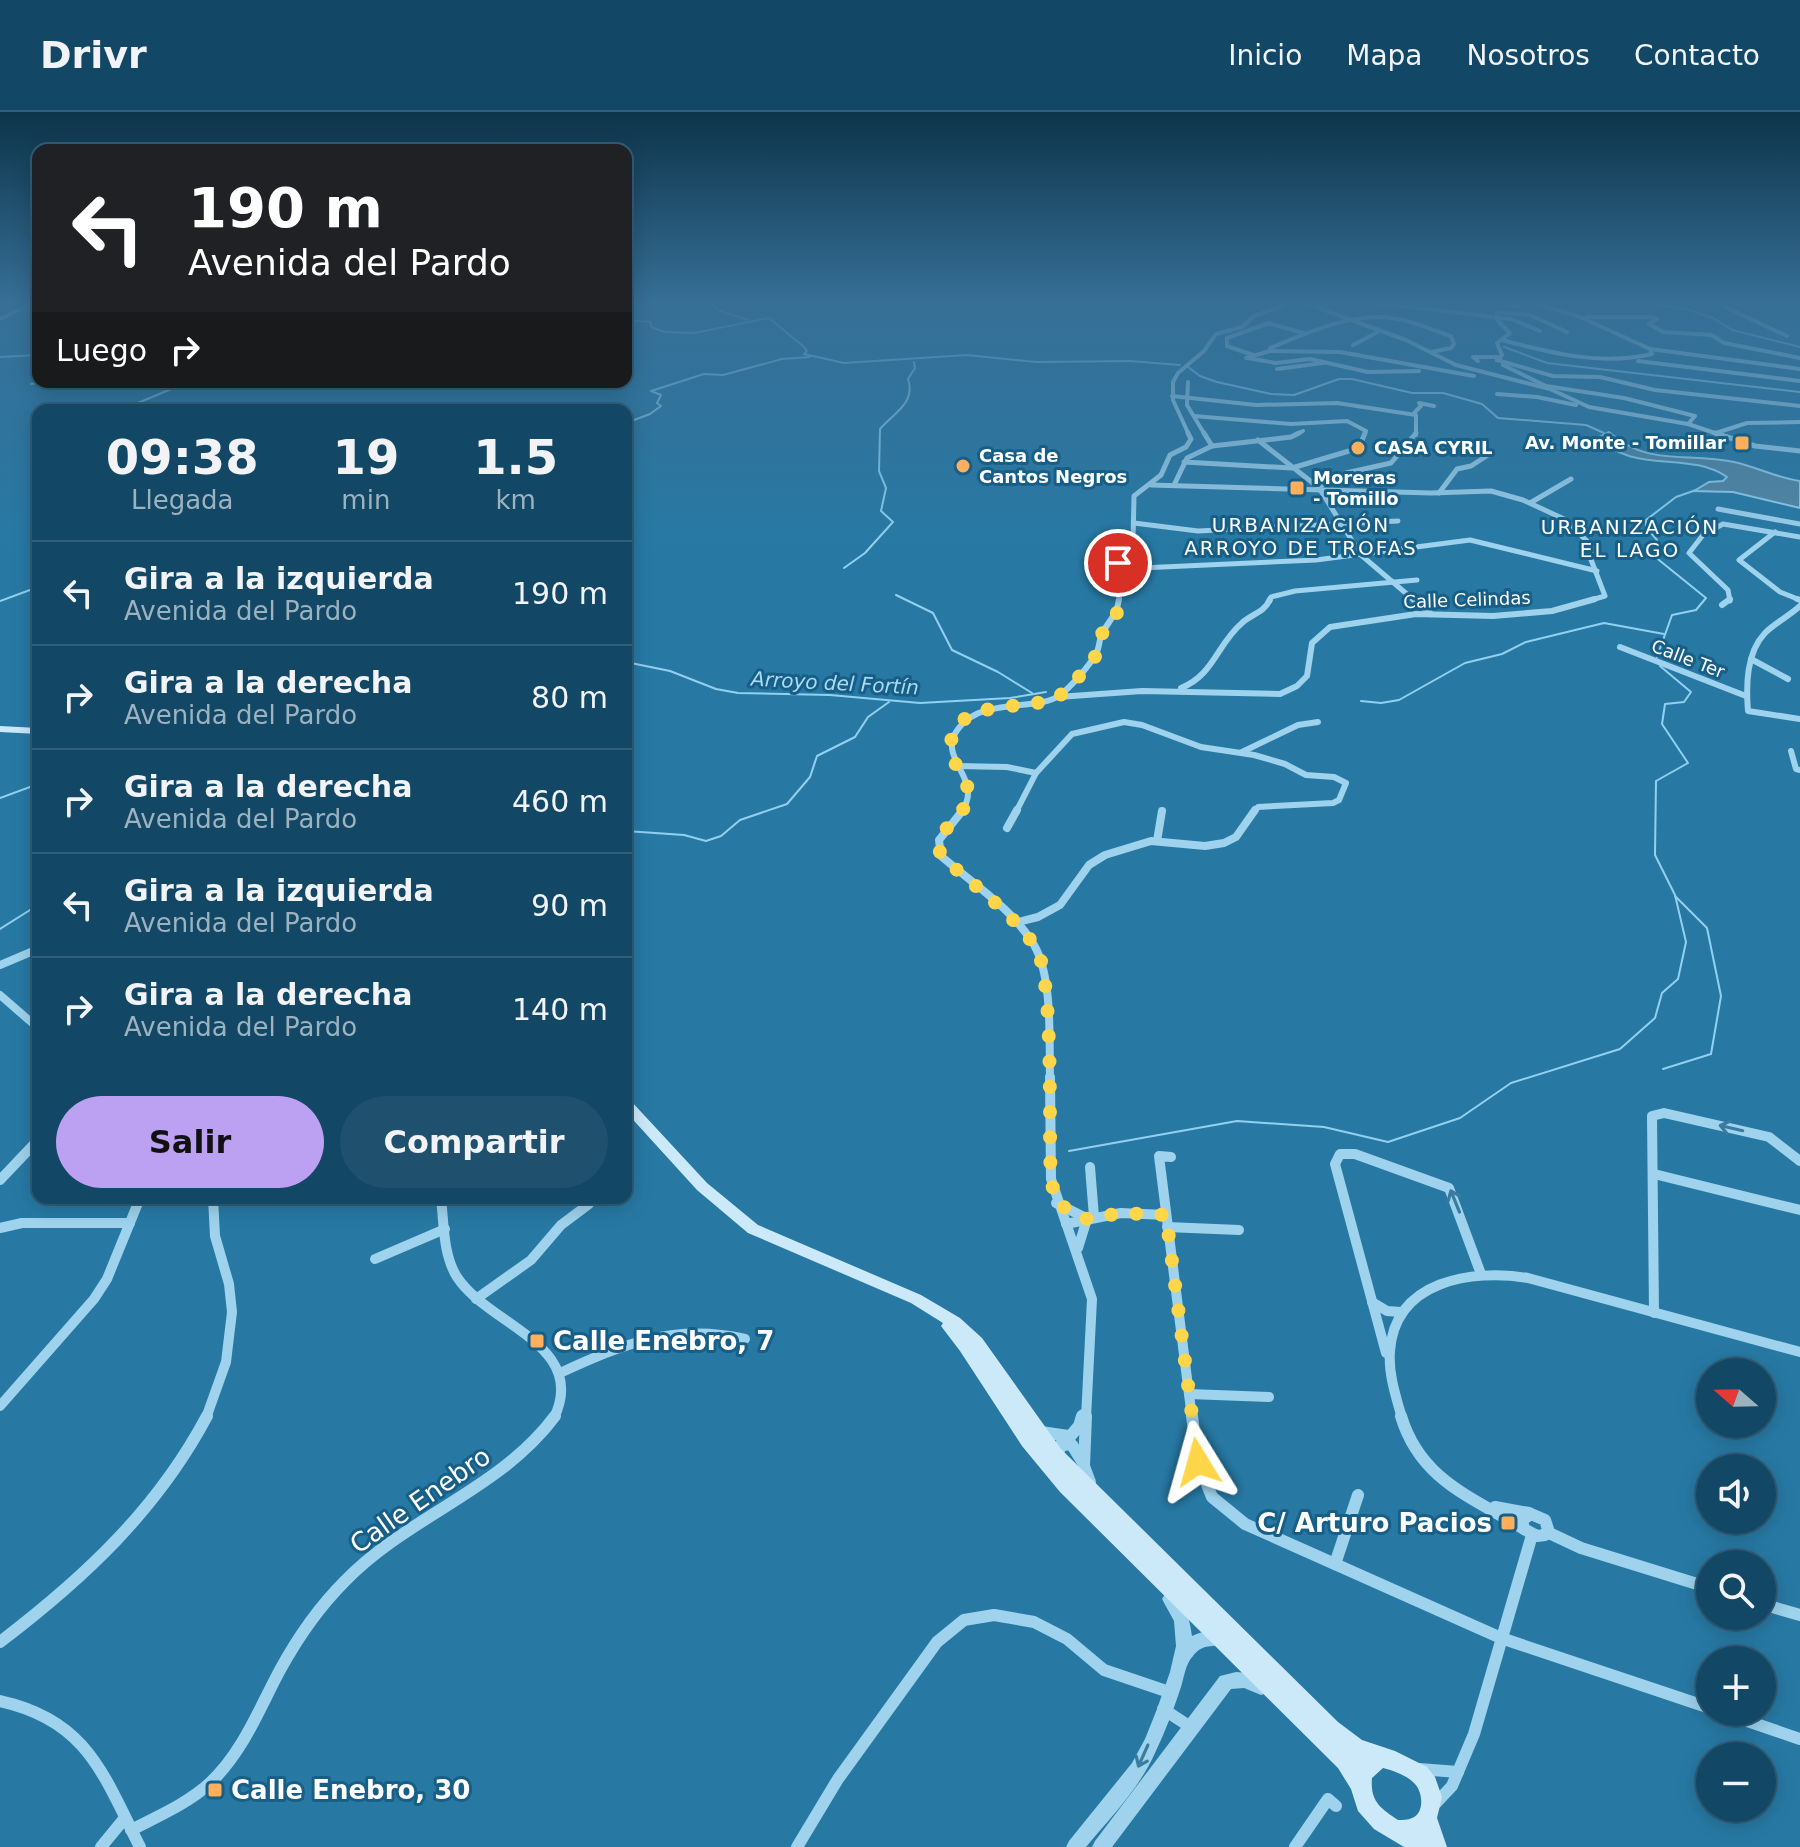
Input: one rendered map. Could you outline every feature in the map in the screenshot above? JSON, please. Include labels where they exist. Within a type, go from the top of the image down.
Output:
[{"type":"main road","points":[[0,729],[32,731]]},
{"type":"main road","points":[[632,1110],[701,1184],[734,1216],[753,1229],[916,1299],[955,1322],[976,1342],[1036,1431],[1061,1445],[1096,1498],[1318,1716],[1353,1747],[1382,1758],[1398,1760],[1415,1769],[1428,1787],[1429,1813],[1437,1847]]},
{"type":"main road","points":[[916,1299],[948,1325],[966,1346],[1028,1441],[1066,1487],[1345,1761],[1360,1785],[1368,1809],[1377,1819],[1424,1847]]},
{"type":"main road","points":[[1360,1785],[1366,1767],[1382,1758]]},
{"type":"main road","points":[[1400,1830],[1421,1826],[1429,1813]]},
{"type":"street","points":[[1136,493],[1162,480],[1170,455],[1186,447],[1191,439],[1172,395],[1175,384]]},
{"type":"street","points":[[1187,384],[1183,396],[1212,446]]},
{"type":"street","points":[[1528,384],[1624,398],[1695,416],[1688,424]]},
{"type":"street","points":[[1541,384],[1579,405]]},
{"type":"street","points":[[1630,384],[1665,392],[1800,406]]},
{"type":"street","points":[[1497,394],[1532,396],[1688,424],[1755,446],[1800,453]]},
{"type":"street","points":[[1172,395],[1256,405],[1337,403],[1414,413],[1418,418],[1416,435],[1391,463],[1346,473],[1320,490]]},
{"type":"street","points":[[1414,413],[1421,406],[1419,403],[1434,406]]},
{"type":"street","points":[[1184,462],[1292,468],[1354,450],[1365,434],[1364,429],[1349,421],[1303,423],[1194,416]]},
{"type":"street","points":[[1716,433],[1747,423],[1800,422]]},
{"type":"street","points":[[1303,423],[1303,431]]},
{"type":"street","points":[[1175,483],[1184,462],[1212,446],[1291,437],[1311,423]]},
{"type":"street","points":[[1258,440],[1320,490],[1361,555],[1390,583],[1431,614]]},
{"type":"street","points":[[1439,493],[1457,469],[1471,466],[1488,455]]},
{"type":"street","points":[[1530,503],[1571,479]]},
{"type":"street","points":[[1058,697],[1090,663],[1102,633],[1113,622],[1120,591],[1120,557],[1133,541],[1133,499],[1136,493],[1162,480],[1320,490],[1439,493],[1483,490],[1530,503],[1564,519],[1592,546],[1590,557],[1597,571]]},
{"type":"street","points":[[1718,509],[1800,524]]},
{"type":"street","points":[[1134,523],[1198,531],[1398,521]]},
{"type":"street","points":[[1722,605],[1730,601],[1731,594],[1691,556],[1690,550],[1694,544],[1718,525],[1800,537]]},
{"type":"street","points":[[1775,532],[1739,560],[1780,592],[1800,600]]},
{"type":"street","points":[[1119,569],[1316,560],[1470,540],[1597,571]]},
{"type":"street","name":"Calle Celindas","points":[[957,766],[951,742],[960,725],[987,709],[1058,697],[1173,691],[1264,694],[1288,691],[1307,679],[1312,669],[1312,643],[1330,627],[1431,614],[1508,615],[1552,611],[1602,599],[1605,596],[1597,571]]},
{"type":"street","points":[[1173,691],[1207,674],[1236,629],[1267,608],[1271,597],[1295,591],[1417,580]]},
{"type":"street","points":[[1800,606],[1763,635],[1751,659],[1746,696],[1748,711],[1800,719]]},
{"type":"street","name":"Calle Ter","points":[[1620,647],[1746,696]]},
{"type":"street","points":[[1751,659],[1788,679]]},
{"type":"street","points":[[1007,828],[1036,773],[1077,731],[1124,722],[1142,725],[1201,747],[1282,763],[1306,775],[1336,778],[1346,785],[1339,800],[1333,803],[1258,807],[1252,811],[1236,838],[1228,843],[1195,845],[1157,841],[1132,845],[1098,858],[1086,867],[1065,899],[1035,920],[1023,933]]},
{"type":"street","points":[[1241,753],[1298,725],[1318,722]]},
{"type":"street","points":[[1791,751],[1796,769],[1800,770]]},
{"type":"street","points":[[1036,773],[1007,767],[957,766],[970,791],[970,800],[939,840],[941,856],[990,897],[1035,945],[1041,958],[1045,980],[1049,1145],[1056,1203],[1088,1272],[1092,1299],[1084,1466]]},
{"type":"street","points":[[1157,841],[1162,811]]},
{"type":"street","points":[[1014,923],[1035,920]]},
{"type":"street","points":[[0,965],[32,952]]},
{"type":"street","points":[[0,995],[32,1023]]},
{"type":"street","points":[[1654,1313],[1652,1116],[1664,1113],[1769,1137],[1800,1161]]},
{"type":"street","points":[[0,1180],[32,1146]]},
{"type":"street","points":[[1481,1274],[1449,1188],[1355,1154],[1340,1154],[1335,1164],[1410,1443],[1424,1463],[1448,1484],[1528,1532],[1541,1536],[1547,1532]]},
{"type":"street","points":[[1171,1157],[1159,1156],[1166,1221],[1198,1462],[1212,1497],[1245,1524],[1501,1638],[1696,1703]]},
{"type":"street","points":[[1078,1248],[1091,1218],[1090,1167]]},
{"type":"street","points":[[1654,1174],[1800,1210]]},
{"type":"street","points":[[1056,1203],[1091,1218]]},
{"type":"street","points":[[0,1406],[94,1299],[107,1279],[138,1204]]},
{"type":"street","points":[[0,1642],[73,1585],[119,1541],[158,1494],[194,1440],[218,1388],[229,1347],[233,1313],[231,1286],[216,1240],[213,1204]]},
{"type":"street","points":[[442,1204],[448,1255],[458,1279],[476,1299],[515,1327],[560,1373],[649,1336],[698,1330],[745,1339]]},
{"type":"street","points":[[476,1299],[531,1260],[561,1225],[589,1204]]},
{"type":"street","points":[[1066,1224],[1121,1213],[1239,1230]]},
{"type":"street","points":[[0,1228],[22,1223],[130,1223]]},
{"type":"street","points":[[375,1259],[445,1229]]},
{"type":"street","points":[[1388,1359],[1391,1334],[1401,1312],[1420,1294],[1439,1283],[1481,1274],[1529,1279],[1800,1352]]},
{"type":"street","points":[[1372,1302],[1387,1311],[1401,1312]]},
{"type":"street","name":"Calle Enebro","points":[[128,1825],[200,1792],[228,1764],[246,1738],[302,1635],[344,1581],[374,1555],[488,1482],[528,1449],[558,1410],[563,1392],[560,1373]]},
{"type":"street","points":[[1189,1394],[1269,1397]]},
{"type":"street","points":[[1086,1406],[1079,1426],[1061,1445],[1059,1469],[1176,1606],[1182,1622],[1182,1656]]},
{"type":"street","points":[[1061,1445],[1072,1445],[1078,1450],[1096,1498]]},
{"type":"street","points":[[1335,1564],[1358,1495]]},
{"type":"street","points":[[1487,1505],[1545,1520],[1547,1532]]},
{"type":"street","points":[[1429,1813],[1452,1786],[1474,1734],[1528,1532],[1523,1517],[1531,1514]]},
{"type":"street","points":[[1547,1532],[1581,1548],[1696,1584]]},
{"type":"street","points":[[1776,1608],[1800,1615]]},
{"type":"street","points":[[797,1847],[838,1779],[937,1642],[964,1620],[994,1615],[1034,1622],[1067,1639],[1104,1670],[1166,1700],[1192,1728]]},
{"type":"street","points":[[1075,1847],[1140,1766],[1182,1656],[1193,1642],[1205,1637],[1238,1644],[1318,1716]]},
{"type":"street","points":[[1101,1847],[1226,1682],[1238,1679],[1251,1681],[1280,1699]]},
{"type":"street","points":[[0,1701],[38,1710],[75,1738],[112,1794],[140,1847]]},
{"type":"street","points":[[1762,1726],[1800,1739]]},
{"type":"street","points":[[1415,1769],[1458,1772]]},
{"type":"street","points":[[1295,1847],[1328,1799],[1336,1806]]},
{"type":"street","points":[[101,1847],[128,1825]]},
{"type":"shaded area","points":[[0,384],[32,384],[32,388],[632,388],[632,384],[1800,384],[1800,1847],[0,1847]]},
{"type":"shaded area","points":[[1609,432],[1623,443],[1653,454],[1734,462],[1800,481],[1800,508],[1733,492],[1694,491],[1709,482],[1723,481],[1727,477],[1695,465],[1627,455],[1612,449],[1599,437]]},
{"type":"waterway","points":[[632,421],[661,406],[657,403],[661,395],[651,391],[673,384]]},
{"type":"waterway","points":[[844,568],[865,553],[893,522],[881,511],[886,488],[879,471],[880,429],[906,401],[909,384]]},
{"type":"waterway","points":[[1226,384],[1271,394],[1294,395],[1325,384]]},
{"type":"waterway","points":[[1373,384],[1412,393],[1443,393],[1482,404],[1498,418],[1586,425],[1604,433]]},
{"type":"waterway","points":[[1730,384],[1800,392]]},
{"type":"waterway","points":[[135,404],[174,388]]},
{"type":"waterway","points":[[1657,657],[1672,615],[1696,610],[1706,598],[1649,552],[1657,540],[1646,527],[1646,520],[1676,497],[1696,490]]},
{"type":"waterway","points":[[0,601],[32,589]]},
{"type":"waterway","points":[[896,595],[933,613],[952,650],[998,672],[1032,693]]},
{"type":"waterway","name":"Arroyo del Fortín","points":[[1361,701],[1381,703],[1399,700],[1465,663],[1502,654],[1526,642],[1604,623],[1664,634]]},
{"type":"waterway","name":"Arroyo del Fortín","points":[[632,663],[670,671],[716,689],[738,693],[830,695],[920,703],[1010,698],[1046,692]]},
{"type":"waterway","points":[[1660,666],[1691,692],[1684,702],[1665,704],[1662,724],[1688,763],[1656,781],[1655,855],[1675,896]]},
{"type":"waterway","points":[[632,831],[684,835],[706,841],[721,836],[740,820],[787,804],[810,777],[817,756],[855,737],[868,717],[889,702]]},
{"type":"waterway","points":[[0,798],[32,786]]},
{"type":"waterway","points":[[1069,1151],[1237,1121],[1324,1127],[1388,1142],[1460,1118],[1511,1083],[1620,1049],[1655,1018],[1662,993],[1678,979],[1686,942],[1675,896]]},
{"type":"waterway","points":[[1663,1069],[1711,1054],[1721,996],[1707,928],[1675,896]]},
{"type":"waterway","points":[[0,929],[32,909]]},
{"type":"place","name":"Av. Monte - Tomillar","points":[[1742,443]]},
{"type":"place","name":"CASA CYRIL","points":[[1358,448]]},
{"type":"place","name":"Casa de Cantos Negros","points":[[963,466]]},
{"type":"place","name":"Moreras - Tomillo","points":[[1297,488]]},
{"type":"place","name":"Calle Enebro, 7","points":[[537,1341]]},
{"type":"place","name":"C/ Arturo Pacios","points":[[1508,1523]]},
{"type":"place","name":"Calle Enebro, 30","points":[[215,1790]]},
{"type":"district","name":"URBANIZACIÓN ARROYO DE TROFAS","points":[[1301,536]]},
{"type":"district","name":"URBANIZACIÓN EL LAGO","points":[[1630,538]]},
{"type":"route","points":[[1118,563],[1120,591],[1117,614],[1098,640],[1096,654],[1090,663],[1067,689],[1054,698],[987,709],[973,715],[956,730],[951,749],[970,791],[970,800],[944,832],[938,848],[941,856],[990,897],[1035,945],[1041,958],[1047,1023],[1051,1179],[1056,1203],[1087,1219],[1121,1213],[1166,1215],[1198,1462]]}]
